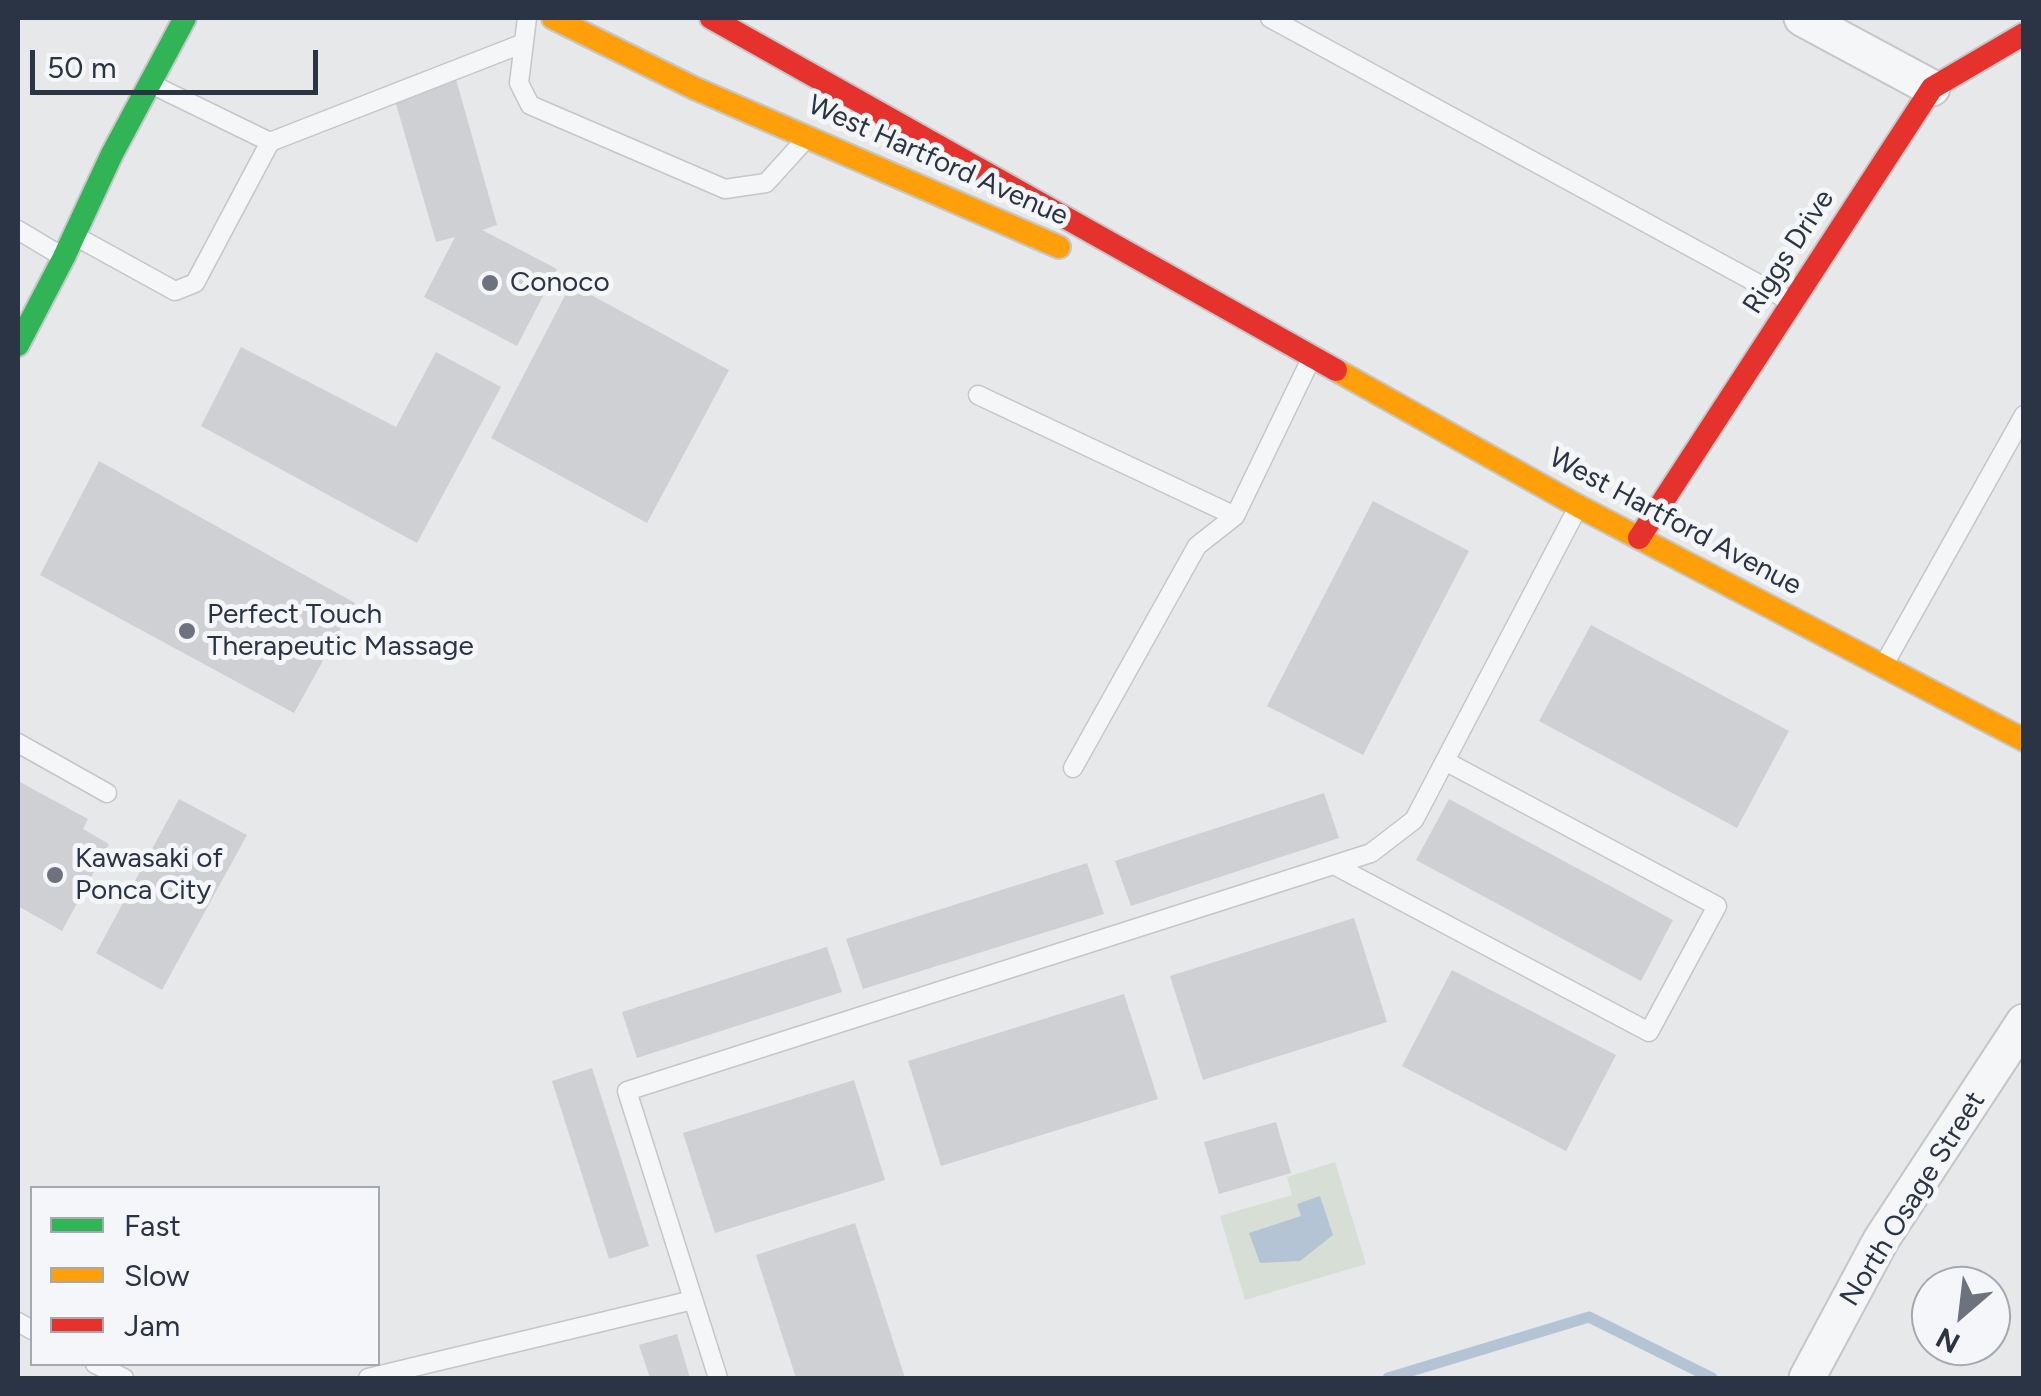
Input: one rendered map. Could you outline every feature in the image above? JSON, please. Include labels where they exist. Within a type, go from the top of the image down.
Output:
[{"type":"main road","points":[[18,345],[112,154],[185,18]]},
{"type":"main road","name":"West Hartford Avenue","points":[[553,18],[694,88],[1082,257]]},
{"type":"main road","name":"West Hartford Avenue","points":[[710,18],[1578,506],[2024,740]]},
{"type":"main road","name":"Riggs Drive","points":[[1639,538],[1932,88],[2024,34]]},
{"type":"main road","name":"West Hartford Avenue","points":[[1119,272],[1307,355]]},
{"type":"street","points":[[1802,18],[1932,88]]},
{"type":"street","name":"North Osage Street","points":[[1807,1378],[1881,1240],[2024,1022]]},
{"type":"lane","points":[[527,18],[519,83],[530,105],[726,189],[766,183],[808,137]]},
{"type":"lane","points":[[1270,18],[1792,302]]},
{"type":"lane","points":[[74,236],[175,292],[195,283],[270,142],[524,43]]},
{"type":"lane","points":[[150,84],[270,142]]},
{"type":"lane","points":[[18,230],[64,258]]},
{"type":"lane","points":[[1072,768],[1198,546],[1234,516],[1307,355]]},
{"type":"lane","points":[[978,396],[1234,516]]},
{"type":"lane","points":[[1883,666],[2024,416]]},
{"type":"lane","points":[[718,1378],[627,1091],[1371,853],[1414,820],[1578,506]]},
{"type":"lane","points":[[18,743],[107,793]]},
{"type":"lane","points":[[1334,865],[1649,1032],[1716,906],[1445,761]]},
{"type":"lane","points":[[368,1378],[693,1300]]},
{"type":"lane","points":[[99,1366],[124,1378]]},
{"type":"shaded area","points":[[1335,1162],[1366,1264],[1245,1300],[1220,1216],[1292,1195],[1287,1177]]},
{"type":"water","points":[[1320,1196],[1333,1235],[1300,1261],[1260,1263],[1249,1233],[1301,1216],[1297,1204]]},
{"type":"building","points":[[456,79],[497,225],[482,230],[557,269],[517,346],[424,297],[455,237],[436,242],[394,97]]},
{"type":"building","points":[[571,284],[729,370],[647,523],[491,438]]},
{"type":"building","points":[[241,347],[396,427],[436,352],[501,387],[417,543],[201,426]]},
{"type":"building","points":[[99,461],[355,603],[294,713],[40,575]]},
{"type":"building","points":[[1373,501],[1469,551],[1363,755],[1267,706]]},
{"type":"building","points":[[1591,625],[1789,731],[1737,828],[1539,721]]},
{"type":"building","name":"Kawasaki of Ponca City","points":[[18,781],[88,819],[83,829],[109,844],[62,931],[18,906]]},
{"type":"building","points":[[1324,793],[1339,838],[1131,906],[1115,861]]},
{"type":"building","points":[[179,799],[247,835],[162,990],[96,953]]},
{"type":"building","points":[[1449,799],[1673,920],[1641,981],[1416,860]]},
{"type":"building","points":[[1087,863],[1104,914],[863,989],[846,939]]},
{"type":"building","points":[[1354,918],[1387,1022],[1203,1080],[1170,976]]},
{"type":"building","points":[[827,947],[842,992],[637,1058],[622,1012]]},
{"type":"building","points":[[1452,970],[1616,1055],[1566,1151],[1402,1066]]},
{"type":"building","points":[[1124,994],[1158,1099],[941,1166],[908,1061]]},
{"type":"building","points":[[592,1068],[649,1246],[609,1259],[552,1081]]},
{"type":"building","points":[[854,1080],[885,1180],[715,1233],[683,1133]]},
{"type":"building","points":[[1276,1122],[1291,1173],[1219,1194],[1204,1142]]},
{"type":"building","points":[[855,1223],[905,1378],[796,1378],[756,1255]]},
{"type":"building","points":[[677,1334],[690,1378],[650,1378],[639,1345]]},
{"type":"waterway","points":[[1388,1378],[1589,1317],[1712,1378]]},
{"type":"traffic: fast","points":[[18,345],[112,154],[185,18]]},
{"type":"traffic: slow","points":[[553,18],[694,88],[1059,247]]},
{"type":"traffic: slow","points":[[1336,370],[1578,506],[2024,740]]},
{"type":"traffic: jam","points":[[711,18],[1336,370]]},
{"type":"traffic: jam","points":[[1639,538],[1932,88],[2024,34]]},
{"type":"place","name":"Conoco","points":[[490,283]]},
{"type":"place","name":"Perfect Touch Therapeutic Massage","points":[[187,631]]},
{"type":"place","name":"Kawasaki of Ponca City","points":[[55,875]]}]
